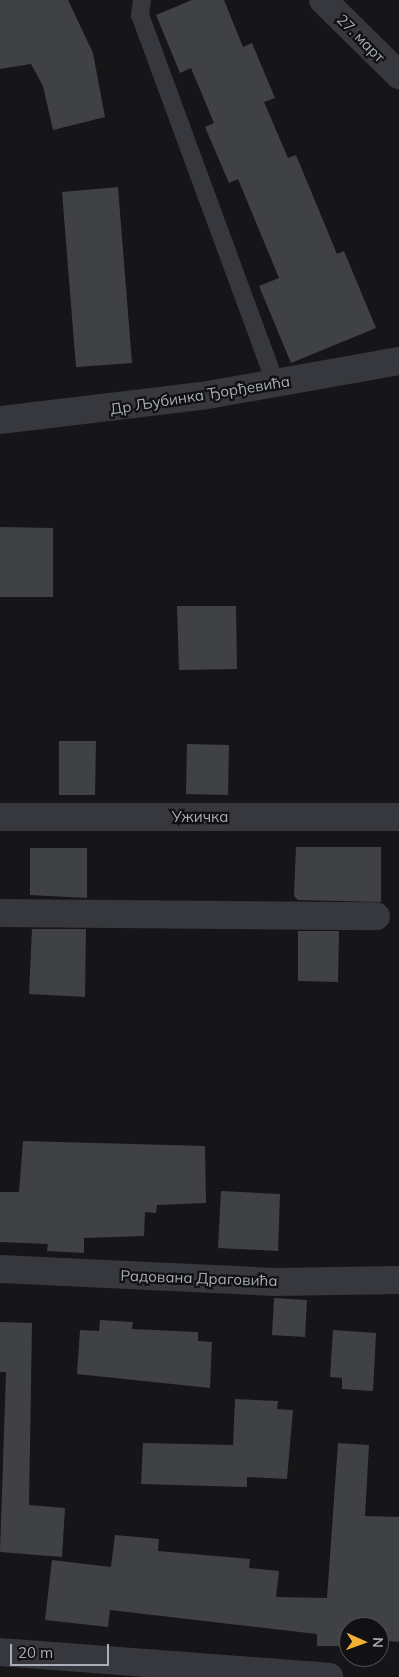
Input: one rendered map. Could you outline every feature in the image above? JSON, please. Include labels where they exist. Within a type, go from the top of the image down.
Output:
[{"type":"street","name":"27. март","points":[[324,0],[399,75]]},
{"type":"street","name":"Др Љубинка Ђорђевића","points":[[0,420],[99,412],[276,384],[399,361]]},
{"type":"street","name":"Ужичка","points":[[0,817],[399,817]]},
{"type":"street","points":[[0,913],[376,916]]},
{"type":"street","name":"Радована Драговића","points":[[0,1269],[275,1282],[399,1280]]},
{"type":"street","points":[[0,1652],[197,1672],[329,1677]]},
{"type":"lane","points":[[142,0],[140,15],[276,384]]},
{"type":"building","points":[[0,0],[68,0],[93,53],[105,117],[53,130],[43,86],[31,64],[0,69]]},
{"type":"building","points":[[192,0],[224,0],[243,47],[252,43],[275,98],[264,102],[288,158],[296,155],[337,254],[344,251],[376,328],[291,363],[259,286],[279,278],[238,179],[229,183],[205,127],[214,123],[191,68],[180,73],[156,15]]},
{"type":"building","points":[[118,187],[132,363],[76,367],[62,192]]},
{"type":"building","points":[[0,527],[53,528],[53,597],[0,597]]},
{"type":"building","points":[[177,606],[236,606],[237,669],[179,670]]},
{"type":"building","points":[[59,741],[96,741],[95,795],[59,795]]},
{"type":"building","points":[[187,744],[229,745],[228,795],[186,794]]},
{"type":"building","points":[[296,847],[381,847],[381,902],[298,900],[294,896]]},
{"type":"building","points":[[30,848],[87,848],[87,898],[30,895]]},
{"type":"building","points":[[32,929],[86,929],[85,997],[29,994]]},
{"type":"building","points":[[298,931],[339,931],[338,982],[298,981]]},
{"type":"building","points":[[23,1141],[205,1146],[206,1203],[157,1205],[156,1213],[145,1212],[144,1236],[84,1238],[84,1253],[47,1251],[48,1244],[0,1242],[0,1192],[19,1192]]},
{"type":"building","points":[[221,1191],[280,1194],[278,1251],[218,1248]]},
{"type":"building","points":[[274,1298],[307,1300],[305,1337],[272,1335]]},
{"type":"building","points":[[100,1320],[133,1322],[132,1329],[198,1332],[198,1341],[212,1342],[210,1388],[77,1374],[80,1330],[99,1331]]},
{"type":"building","points":[[0,1322],[32,1323],[29,1505],[65,1508],[62,1557],[0,1552],[6,1372],[0,1372]]},
{"type":"building","points":[[333,1330],[376,1333],[373,1391],[342,1389],[342,1378],[330,1377]]},
{"type":"building","points":[[235,1399],[278,1401],[277,1409],[293,1410],[287,1479],[247,1477],[247,1487],[141,1484],[143,1443],[233,1445]]},
{"type":"building","points":[[338,1443],[369,1445],[365,1516],[399,1517],[399,1642],[389,1641],[389,1617],[339,1617],[339,1646],[317,1646],[317,1634],[110,1610],[108,1627],[45,1620],[52,1560],[111,1567],[115,1535],[159,1539],[158,1551],[250,1559],[249,1568],[279,1571],[276,1597],[327,1598]]}]
